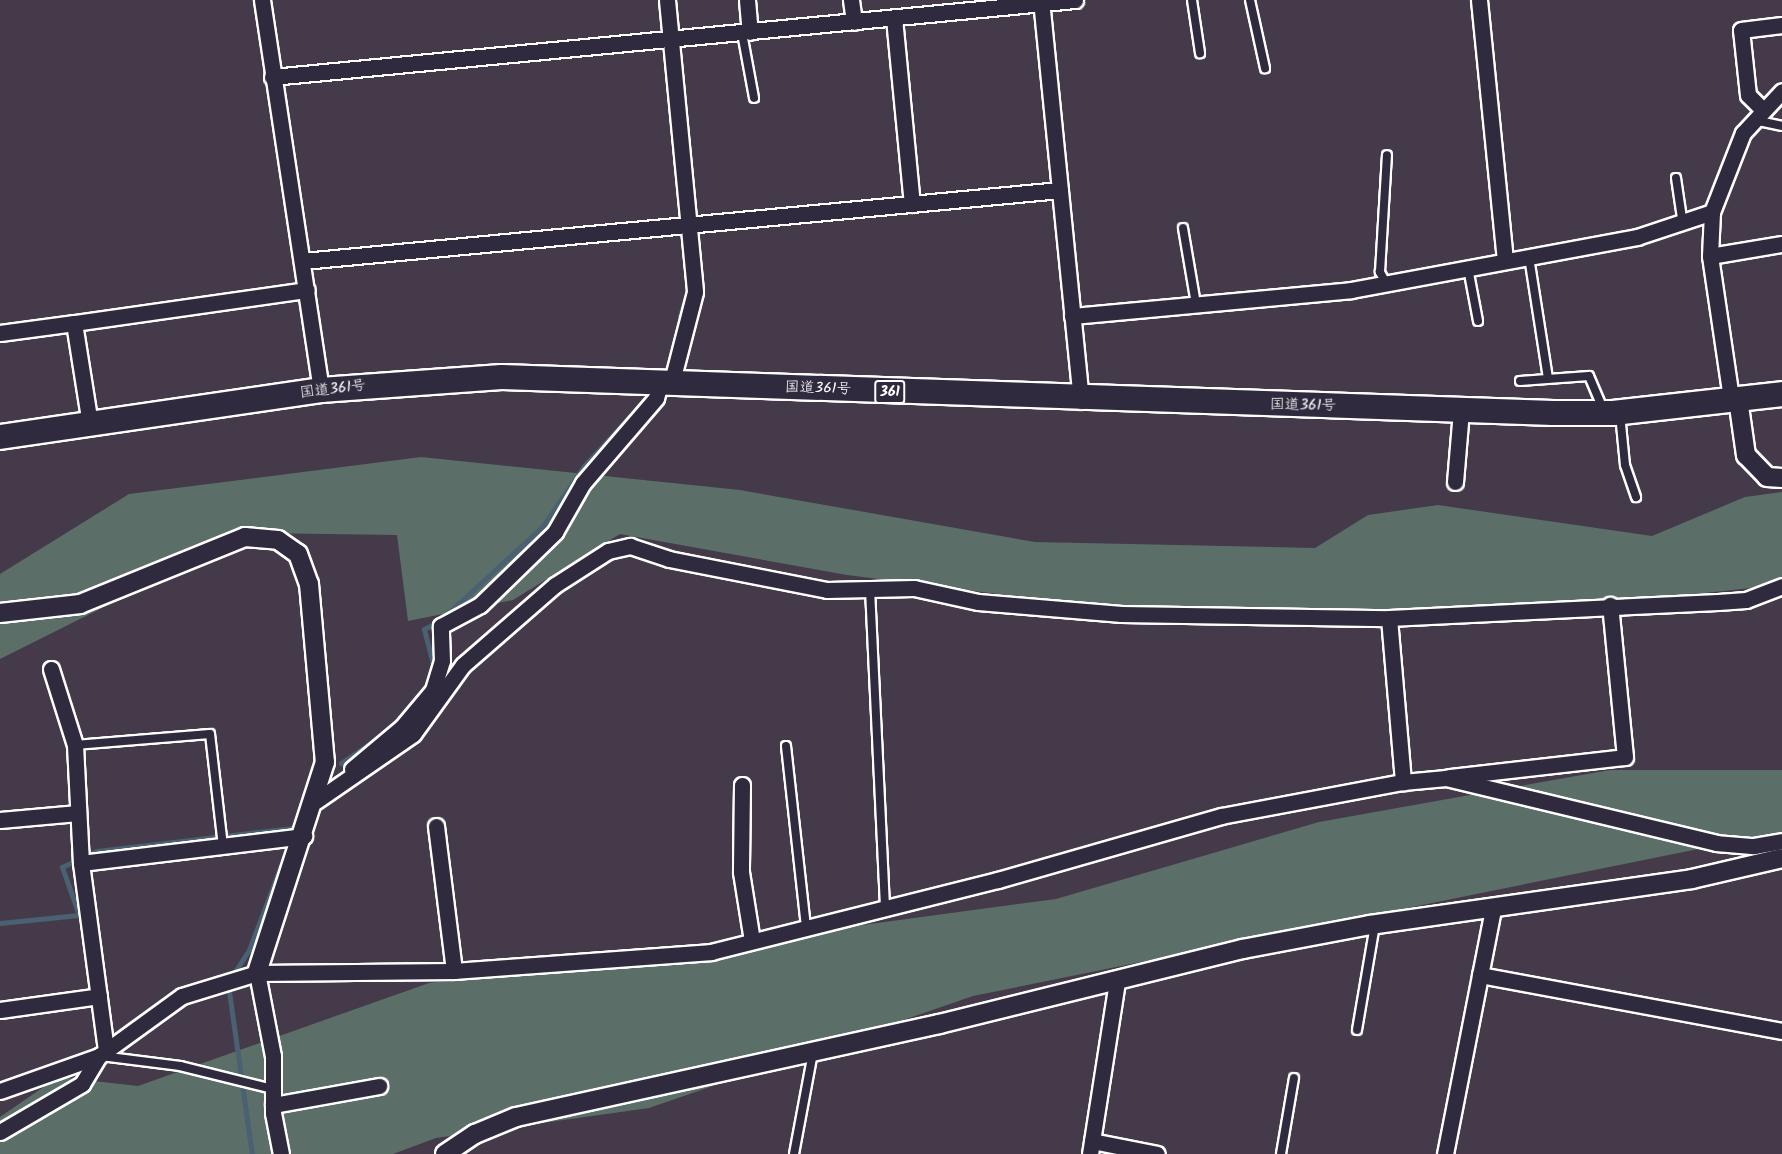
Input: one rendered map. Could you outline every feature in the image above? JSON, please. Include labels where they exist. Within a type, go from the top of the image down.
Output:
[{"type":"highway","name":"国道361号","points":[[0,437],[321,390],[502,377],[1081,401],[1612,413],[1782,394]]},
{"type":"street","points":[[262,0],[321,390]]},
{"type":"street","points":[[316,801],[402,727],[433,690],[442,661],[441,626],[480,605],[555,532],[583,483],[666,385],[695,292],[666,39],[667,0]]},
{"type":"street","points":[[746,33],[747,0]]},
{"type":"street","points":[[851,0],[854,22]]},
{"type":"street","points":[[273,77],[1075,0]]},
{"type":"street","points":[[1479,0],[1505,261]]},
{"type":"street","points":[[1041,2],[1081,401]]},
{"type":"street","points":[[894,18],[912,204]]},
{"type":"street","points":[[1759,115],[1748,95],[1741,30],[1782,25]]},
{"type":"street","points":[[1782,91],[1743,133],[1712,212],[1710,256],[1734,399],[1746,455],[1767,477],[1782,478]]},
{"type":"street","points":[[303,261],[1060,190]]},
{"type":"street","points":[[1072,316],[1386,283],[1637,237],[1683,218],[1712,212]]},
{"type":"street","points":[[1710,256],[1782,244]]},
{"type":"street","points":[[0,333],[307,290]]},
{"type":"street","points":[[74,323],[90,424]]},
{"type":"street","points":[[1455,482],[1461,410]]},
{"type":"street","points":[[0,613],[80,604],[218,544],[245,537],[278,540],[298,554],[309,584],[325,762],[316,801],[257,973],[273,1056],[273,1105],[281,1154]]},
{"type":"street","points":[[316,801],[413,734],[463,665],[555,585],[608,551],[630,546],[669,559],[827,590],[914,588],[978,602],[1121,614],[1389,618],[1610,605],[1746,600],[1782,586]]},
{"type":"street","points":[[0,1090],[103,1053],[182,996],[257,973],[454,971],[619,961],[752,941],[885,910],[1221,816],[1403,782],[1625,757],[1610,605]]},
{"type":"street","points":[[1389,618],[1403,782]]},
{"type":"street","points":[[0,1132],[82,1084],[103,1053],[99,996],[81,863],[75,745],[51,669]]},
{"type":"street","points":[[1446,778],[1716,843],[1754,846],[1782,841]]},
{"type":"street","points":[[742,785],[741,873],[752,941]]},
{"type":"street","points":[[0,820],[78,813]]},
{"type":"street","points":[[436,826],[454,971]]},
{"type":"street","points":[[81,863],[304,836]]},
{"type":"street","points":[[445,1154],[475,1134],[516,1117],[1117,982],[1243,949],[1376,924],[1692,879],[1782,858]]},
{"type":"street","points":[[1445,1154],[1493,909]]},
{"type":"street","points":[[1480,975],[1782,1031]]},
{"type":"street","points":[[1117,982],[1091,1148],[1157,1154]]},
{"type":"street","points":[[0,1010],[99,996]]},
{"type":"street","points":[[273,1105],[379,1086]]},
{"type":"lane","points":[[1192,0],[1200,53]]},
{"type":"lane","points":[[1250,0],[1265,68]]},
{"type":"lane","points":[[746,33],[754,98]]},
{"type":"lane","points":[[1759,115],[1782,126]]},
{"type":"lane","points":[[1386,283],[1380,272],[1387,154]]},
{"type":"lane","points":[[1676,178],[1683,218]]},
{"type":"lane","points":[[1183,228],[1196,304]]},
{"type":"lane","points":[[1529,257],[1548,378]]},
{"type":"lane","points":[[1468,268],[1478,321]]},
{"type":"lane","points":[[1520,381],[1590,376],[1612,413],[1636,497]]},
{"type":"lane","points":[[870,589],[885,910]]},
{"type":"lane","points":[[75,745],[210,734],[223,846]]},
{"type":"lane","points":[[786,746],[806,930]]},
{"type":"lane","points":[[1357,1030],[1376,924]]},
{"type":"lane","points":[[794,1154],[814,1051]]},
{"type":"lane","points":[[103,1053],[180,1066],[273,1089]]},
{"type":"lane","points":[[1281,1154],[1293,1078]]},
{"type":"green space","points":[[421,457],[740,490],[1035,542],[1315,548],[1368,515],[1438,505],[1652,536],[1745,497],[1782,492],[1782,579],[1751,588],[1548,610],[1220,622],[847,575],[620,534],[513,600],[408,621],[397,535],[252,533],[0,659],[0,574],[129,494]]},
{"type":"green space","points":[[1610,770],[1782,770],[1782,832],[973,996],[649,1108],[436,1138],[393,1154],[0,1154],[0,1117],[58,1077],[138,1086],[429,983],[1056,899],[1319,822]]},
{"type":"waterway","points":[[680,316],[688,289]]},
{"type":"waterway","points":[[445,616],[543,526],[584,466],[635,411]]},
{"type":"waterway","points":[[434,668],[424,629],[438,622]]},
{"type":"waterway","points":[[341,763],[374,741]]},
{"type":"waterway","points":[[232,976],[249,950],[297,822]]},
{"type":"waterway","points":[[0,923],[79,915],[62,867],[97,851],[294,828]]},
{"type":"waterway","points":[[228,984],[252,1154]]}]
